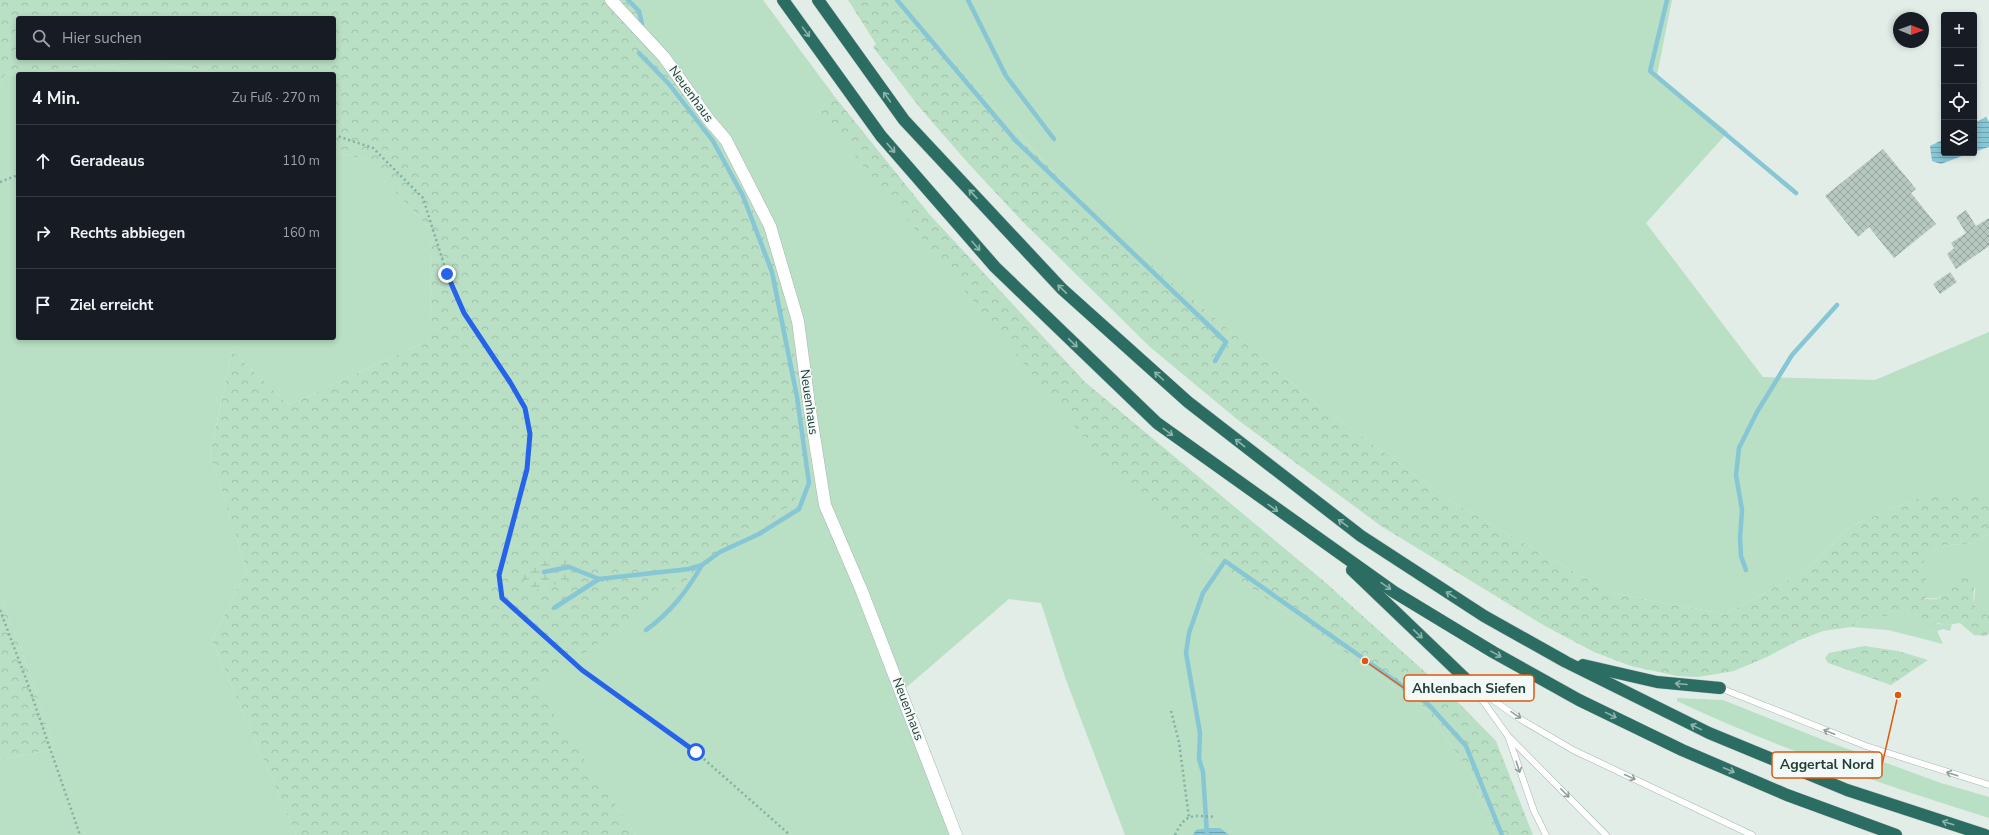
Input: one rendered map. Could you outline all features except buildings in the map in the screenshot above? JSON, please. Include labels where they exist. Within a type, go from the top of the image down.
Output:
[{"type":"highway","points":[[783,0],[881,136],[995,267],[1157,423],[1330,548],[1401,596],[1493,652],[1580,700],[1682,750],[1788,795],[1896,835]]},
{"type":"highway","points":[[818,0],[904,120],[1062,289],[1188,402],[1361,536],[1484,616],[1566,662],[1709,733],[1847,790],[1985,835]]},
{"type":"highway","points":[[1330,548],[1472,685]]},
{"type":"highway","points":[[1566,662],[1657,682],[1720,688]]},
{"type":"street","name":"Neuenhaus","points":[[612,0],[664,57],[709,120],[726,140],[770,226],[798,321],[825,506],[861,589],[956,835]]},
{"type":"lane","points":[[1472,685],[1508,736],[1606,835]]},
{"type":"lane","points":[[1472,685],[1520,719],[1573,750],[1752,835]]},
{"type":"lane","points":[[1720,688],[1866,746],[1989,785]]},
{"type":"lane","points":[[1508,736],[1534,811],[1546,835]]},
{"type":"path","points":[[336,136],[373,148],[423,198],[447,274],[464,313],[510,382],[525,408],[530,434],[527,469],[499,575],[502,598],[582,670],[696,752],[790,835]]},
{"type":"path","points":[[0,182],[16,176]]},
{"type":"path","points":[[0,610],[26,679],[80,835]]},
{"type":"path","points":[[1170,711],[1179,742],[1189,818]]},
{"type":"path","points":[[1175,835],[1181,823],[1189,818],[1196,815],[1216,817]]},
{"type":"green space","points":[[0,0],[631,0],[753,210],[778,274],[801,383],[807,442],[794,503],[536,688],[636,835],[296,835],[212,640],[247,571],[210,455],[232,351],[289,405],[431,339],[430,229],[364,159],[336,152],[336,72],[214,72],[150,61],[35,72],[16,72],[16,74],[4,75],[0,85]]},
{"type":"green space","points":[[631,0],[763,0],[835,97],[818,110],[1196,550],[1425,708],[1470,772],[1496,835],[1125,835],[1066,680],[1041,603],[1009,599],[902,691],[956,835],[636,835],[535,688],[794,503],[753,210]]},
{"type":"green space","points":[[848,0],[900,0],[927,34],[1096,218],[1316,403],[1454,503],[1611,593],[1725,614],[1807,570],[1851,526],[1925,495],[1989,495],[1989,533],[1973,543],[1939,546],[1922,564],[1929,590],[1925,599],[1939,598],[1950,583],[1962,577],[1971,582],[1974,587],[1973,598],[1975,605],[1980,611],[1989,613],[1989,633],[1986,636],[1974,635],[1960,623],[1944,625],[1939,623],[1931,625],[1916,614],[1865,617],[1851,627],[1823,631],[1797,641],[1769,656],[1734,671],[1698,677],[1677,676],[1631,666],[1594,652],[1545,626],[1381,526],[1238,420],[1150,347],[1021,220],[920,108],[873,47],[876,44]]},
{"type":"green space","points":[[900,0],[1672,0],[1657,75],[1728,132],[1646,223],[1763,377],[1875,380],[1989,332],[1989,495],[1925,495],[1851,526],[1807,570],[1725,614],[1611,593],[1454,503],[1316,403],[1097,219],[927,34]]},
{"type":"green space","points":[[150,61],[214,72],[35,72]]},
{"type":"green space","points":[[16,74],[16,340],[336,340],[336,152],[364,159],[430,229],[431,339],[289,405],[232,351],[210,455],[247,571],[212,640],[296,835],[0,835],[0,760],[55,749],[21,649],[0,596],[0,85],[4,75]]},
{"type":"green space","points":[[835,97],[930,215],[1085,382],[1326,583],[1453,697],[1496,741],[1533,835],[1496,835],[1470,772],[1425,708],[1196,550],[1118,480],[818,110]]},
{"type":"green space","points":[[1989,533],[1989,613],[1980,612],[1974,603],[1975,588],[1951,582],[1944,594],[1939,598],[1925,598],[1922,564],[1939,546],[1973,543]]},
{"type":"green space","points":[[546,557],[579,564],[573,579],[532,591],[521,574]]},
{"type":"green space","points":[[0,596],[21,649],[55,749],[0,760]]},
{"type":"green space","points":[[1916,614],[1933,623],[1952,624],[1950,631],[1943,629],[1937,631],[1943,644],[1888,630],[1851,627],[1865,617]]},
{"type":"green space","points":[[1864,646],[1898,651],[1928,660],[1891,685],[1828,663],[1825,658],[1829,653]]},
{"type":"green space","points":[[1677,698],[1723,700],[1826,741],[1941,783],[1989,797],[1989,818],[1870,779],[1792,750],[1677,701]]},
{"type":"water","points":[[1986,117],[1989,122],[1989,147],[1977,151],[1977,122]]},
{"type":"water","points":[[1941,140],[1941,156],[1962,156],[1941,164],[1932,161],[1930,146]]},
{"type":"water","points":[[1220,828],[1229,835],[1193,835],[1196,830]]},
{"type":"waterway","points":[[628,0],[639,11],[642,24]]},
{"type":"waterway","points":[[897,0],[1016,141],[1226,342],[1215,361]]},
{"type":"waterway","points":[[968,0],[1006,76],[1054,139]]},
{"type":"waterway","points":[[1667,0],[1650,71],[1796,193]]},
{"type":"waterway","points":[[544,572],[569,567],[599,579],[689,569],[702,565],[720,552],[759,534],[799,509],[809,483],[797,397],[772,272],[743,196],[713,141],[669,84],[639,53]]},
{"type":"waterway","points":[[1746,570],[1741,556],[1740,538],[1742,510],[1736,475],[1739,448],[1757,412],[1792,355],[1837,305]]},
{"type":"waterway","points":[[1207,835],[1203,772],[1199,759],[1200,733],[1186,653],[1189,633],[1203,593],[1225,561],[1428,704],[1466,746],[1502,835]]},
{"type":"waterway","points":[[646,630],[663,616],[678,600],[702,565]]},
{"type":"waterway","points":[[554,608],[599,579]]},
{"type":"place","name":"Ahlenbach Siefen","points":[[1365,661]]},
{"type":"place","name":"Aggertal Nord","points":[[1898,695]]},
{"type":"route","points":[[447,274],[464,313],[510,382],[525,408],[530,434],[527,469],[499,575],[502,598],[544,638],[582,670],[696,752]]}]
